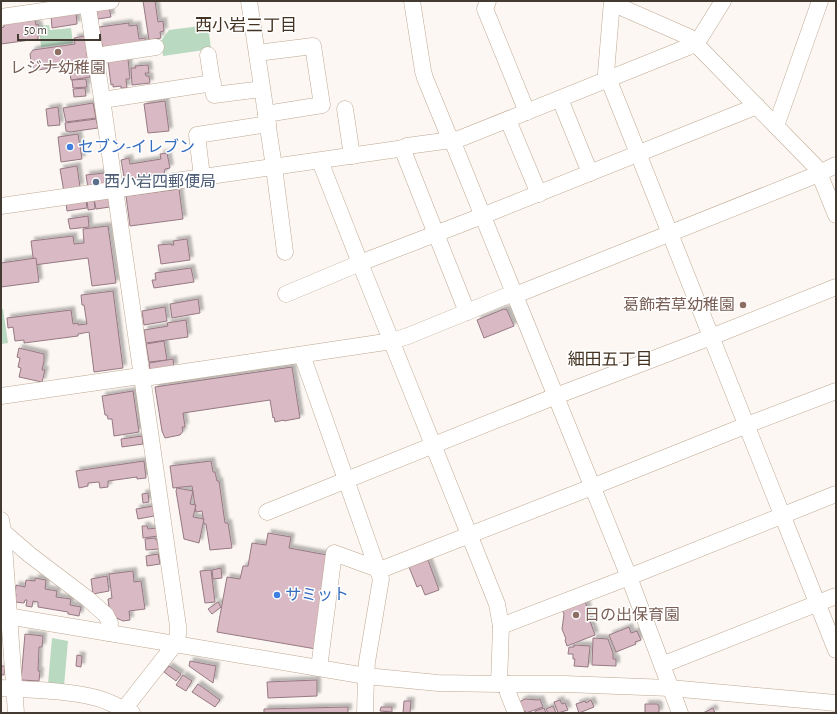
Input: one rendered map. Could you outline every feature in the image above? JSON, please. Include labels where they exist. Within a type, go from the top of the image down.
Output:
[{"type":"street","points":[[1,17],[88,3],[110,1]]},
{"type":"street","points":[[249,1],[274,166],[285,252]]},
{"type":"street","points":[[412,1],[423,71],[629,577],[680,713]]},
{"type":"street","points":[[488,1],[486,9],[527,112]]},
{"type":"street","points":[[1,206],[274,166],[320,161],[407,146],[459,139],[696,43],[723,1]]},
{"type":"street","points":[[776,126],[820,1]]},
{"type":"street","points":[[836,215],[815,166],[689,36],[614,2],[606,73],[836,650]]},
{"type":"street","points":[[7,688],[66,692],[89,696],[104,700],[125,712],[175,644],[178,634],[88,3]]},
{"type":"street","points":[[202,177],[196,135],[322,105],[313,46],[257,53]]},
{"type":"street","points":[[96,56],[156,48]]},
{"type":"street","points":[[208,55],[214,95],[262,89]]},
{"type":"street","points":[[102,99],[212,83]]},
{"type":"street","points":[[560,99],[590,173]]},
{"type":"street","points":[[286,294],[360,263],[539,194],[757,106]]},
{"type":"street","points":[[345,109],[352,156]]},
{"type":"street","points":[[508,120],[539,194]]},
{"type":"street","points":[[402,148],[466,312]]},
{"type":"street","points":[[320,161],[497,604],[501,626],[503,684],[516,713]]},
{"type":"street","points":[[1,396],[133,377],[151,377],[392,341],[408,336],[506,296],[523,292],[670,232],[811,177],[836,165]]},
{"type":"street","points":[[267,512],[556,396],[836,287]]},
{"type":"street","points":[[302,355],[381,579],[367,662],[365,713]]},
{"type":"street","points":[[319,668],[334,554],[378,569],[392,566],[836,391]]},
{"type":"street","points":[[501,626],[629,577],[836,494]]},
{"type":"street","points":[[2,527],[30,555],[88,599],[106,615],[110,623],[109,633]]},
{"type":"street","points":[[2,527],[7,688],[16,713]]},
{"type":"street","points":[[662,665],[836,596]]},
{"type":"street","points":[[5,616],[366,676],[438,682],[565,684],[670,688],[836,703]]},
{"type":"green space","points":[[49,25],[50,30],[71,28],[73,43],[41,47],[39,26]]},
{"type":"green space","points":[[208,25],[211,49],[163,56],[161,41],[169,30]]},
{"type":"green space","points":[[1,309],[3,309],[8,343],[1,344]]},
{"type":"green space","points":[[52,638],[68,641],[64,686],[48,684]]},
{"type":"building","points":[[143,1],[155,1],[158,22],[163,21],[164,31],[160,32],[161,38],[149,40]]},
{"type":"building","points":[[109,7],[111,17],[98,19],[96,9]]},
{"type":"building","points":[[76,12],[77,24],[52,28],[51,15]]},
{"type":"building","points":[[35,20],[36,25],[38,24],[40,35],[38,35],[38,39],[1,44],[1,28],[4,27],[4,24]]},
{"type":"building","points":[[129,23],[129,26],[137,25],[139,39],[145,38],[146,45],[103,51],[99,27]]},
{"type":"building","points":[[85,36],[88,63],[37,70],[32,67],[30,54],[33,50],[75,44],[74,38]]},
{"type":"building","points":[[128,59],[130,79],[126,79],[127,88],[121,88],[121,86],[113,87],[113,84],[111,85],[108,61]]},
{"type":"building","points":[[148,65],[149,73],[145,73],[146,76],[149,76],[150,83],[132,85],[131,68],[136,68],[135,66]]},
{"type":"building","points":[[89,70],[90,77],[71,80],[70,73]]},
{"type":"building","points":[[86,79],[87,87],[73,88],[72,80]]},
{"type":"building","points":[[85,88],[86,96],[74,97],[73,89]]},
{"type":"building","points":[[165,101],[169,131],[148,133],[144,104]]},
{"type":"building","points":[[93,103],[96,118],[66,122],[63,108]]},
{"type":"building","points":[[58,107],[60,125],[48,126],[46,109]]},
{"type":"building","points":[[96,119],[98,128],[70,132],[66,131],[65,123]]},
{"type":"building","points":[[78,134],[82,159],[61,162],[58,137]]},
{"type":"building","points":[[167,153],[170,168],[165,169],[164,174],[130,179],[131,180],[126,181],[121,160],[129,158],[130,164],[161,159],[160,154]]},
{"type":"building","points":[[77,166],[80,187],[64,192],[60,169]]},
{"type":"building","points":[[104,173],[106,186],[88,188],[86,175]]},
{"type":"building","points":[[179,189],[183,219],[130,226],[126,196]]},
{"type":"building","points":[[108,197],[110,207],[96,209],[94,199]]},
{"type":"building","points":[[94,199],[95,209],[88,210],[87,200]]},
{"type":"building","points":[[86,200],[87,208],[67,211],[66,203]]},
{"type":"building","points":[[88,216],[89,227],[70,229],[68,219]]},
{"type":"building","points":[[108,226],[116,283],[92,286],[88,258],[34,265],[31,241],[73,236],[74,244],[84,243],[83,229]]},
{"type":"building","points":[[187,239],[190,260],[161,264],[158,245],[174,245],[173,241]]},
{"type":"building","points":[[36,258],[39,282],[1,287],[1,263]]},
{"type":"building","points":[[191,268],[194,282],[154,288],[152,280],[156,280],[155,273]]},
{"type":"building","points":[[113,291],[123,368],[94,372],[89,332],[78,334],[78,336],[24,343],[24,340],[15,341],[13,327],[8,328],[7,318],[71,310],[73,324],[87,324],[81,295]]},
{"type":"building","points":[[198,299],[200,313],[172,318],[170,304]]},
{"type":"building","points":[[165,307],[167,321],[144,325],[142,311]]},
{"type":"building","points":[[504,309],[507,310],[514,326],[484,338],[477,320]]},
{"type":"building","points":[[186,320],[188,337],[146,343],[144,330],[168,326],[167,323]]},
{"type":"building","points":[[164,341],[167,360],[149,362],[146,344]]},
{"type":"building","points":[[19,348],[44,354],[42,370],[45,370],[42,382],[19,377],[21,368],[18,367],[20,358],[17,357]]},
{"type":"building","points":[[173,359],[174,367],[150,370],[149,363]]},
{"type":"building","points":[[292,367],[300,418],[275,422],[270,400],[183,413],[185,427],[182,427],[183,431],[180,435],[165,438],[162,431],[155,387]]},
{"type":"building","points":[[133,391],[139,432],[114,436],[112,419],[108,419],[107,415],[105,415],[102,396]]},
{"type":"building","points":[[142,436],[143,444],[122,447],[121,439]]},
{"type":"building","points":[[144,461],[146,478],[137,479],[137,477],[108,481],[108,487],[100,488],[99,482],[88,483],[88,486],[79,488],[76,471]]},
{"type":"building","points":[[211,461],[213,472],[215,472],[217,481],[219,481],[225,523],[228,523],[232,548],[210,550],[206,524],[204,524],[202,511],[196,512],[192,486],[173,488],[170,466]]},
{"type":"building","points":[[177,488],[193,491],[190,504],[196,505],[193,517],[204,519],[199,543],[184,539],[176,491]]},
{"type":"building","points":[[148,493],[149,502],[143,503],[142,494]]},
{"type":"building","points":[[153,506],[154,516],[138,519],[136,509]]},
{"type":"building","points":[[142,526],[147,526],[148,529],[157,528],[158,536],[143,538]]},
{"type":"building","points":[[268,533],[291,537],[289,548],[327,555],[316,649],[217,632],[227,577],[240,579],[243,566],[248,566],[252,543],[266,545]]},
{"type":"building","points":[[155,538],[159,549],[146,550],[145,539]]},
{"type":"building","points":[[158,554],[160,564],[147,566],[146,556]]},
{"type":"building","points":[[428,560],[439,590],[425,595],[421,585],[417,587],[409,567]]},
{"type":"building","points":[[221,568],[222,578],[213,579],[212,570]]},
{"type":"building","points":[[211,570],[215,602],[205,603],[200,571]]},
{"type":"building","points":[[133,571],[134,582],[141,581],[145,609],[129,611],[130,620],[123,621],[110,615],[108,599],[112,598],[109,574]]},
{"type":"building","points":[[107,576],[109,591],[93,594],[91,579]]},
{"type":"building","points":[[35,578],[46,580],[45,589],[57,591],[56,597],[71,599],[70,605],[81,607],[79,616],[68,614],[68,612],[38,607],[38,602],[33,601],[32,607],[26,606],[27,600],[25,600],[24,603],[15,602],[16,585],[25,587],[26,580],[35,581]]},
{"type":"building","points":[[584,599],[588,609],[586,610],[595,635],[567,646],[562,629],[564,614],[561,608]]},
{"type":"building","points":[[218,602],[221,607],[212,614],[208,609]]},
{"type":"building","points":[[629,627],[631,633],[637,631],[641,640],[635,642],[636,644],[616,652],[609,635]]},
{"type":"building","points":[[25,634],[43,636],[42,647],[39,647],[39,681],[21,680]]},
{"type":"building","points":[[593,638],[608,639],[613,653],[613,659],[616,659],[616,666],[592,665]]},
{"type":"building","points":[[574,645],[590,646],[588,667],[574,666],[575,659],[573,659],[573,654],[568,654],[569,647],[574,647]]},
{"type":"building","points":[[77,655],[82,656],[81,667],[76,666]]},
{"type":"building","points":[[190,661],[216,666],[213,683],[189,666]]},
{"type":"building","points":[[1,666],[5,666],[4,675],[1,675]]},
{"type":"building","points":[[169,666],[181,674],[176,681],[164,672]]},
{"type":"building","points":[[183,675],[192,681],[186,691],[176,685]]},
{"type":"building","points":[[317,680],[317,696],[268,698],[267,682]]},
{"type":"building","points":[[198,684],[220,700],[215,707],[192,692]]},
{"type":"building","points":[[525,699],[540,699],[543,707],[526,713],[525,711],[523,712],[519,702]]},
{"type":"building","points":[[560,700],[562,704],[565,703],[568,710],[558,713],[554,702]]},
{"type":"building","points":[[591,700],[594,707],[579,713],[576,704],[585,701],[586,703]]},
{"type":"building","points":[[404,701],[411,701],[410,713],[403,713]]},
{"type":"building","points":[[645,704],[657,704],[659,706],[659,713],[645,713]]},
{"type":"building","points":[[553,706],[556,713],[548,713],[546,709]]},
{"type":"building","points":[[348,707],[348,713],[264,713],[264,709]]},
{"type":"building","points":[[381,707],[392,707],[392,712],[380,711]]},
{"type":"building","points":[[544,708],[546,713],[535,713],[535,711]]},
{"type":"building","points":[[713,708],[715,713],[703,713]]},
{"type":"place","name":"レジナ幼稚園","points":[[58,52]]},
{"type":"place","name":"セブン-イレブン","points":[[70,147]]},
{"type":"place","name":"西小岩四郵便局","points":[[96,182]]},
{"type":"place","name":"葛飾若草幼稚園","points":[[743,305]]},
{"type":"place","name":"サミット","points":[[277,595]]},
{"type":"place","name":"日の出保育園","points":[[576,615]]},
{"type":"district","name":"西小岩三丁目","points":[[246,25]]},
{"type":"district","name":"細田五丁目","points":[[610,359]]}]
